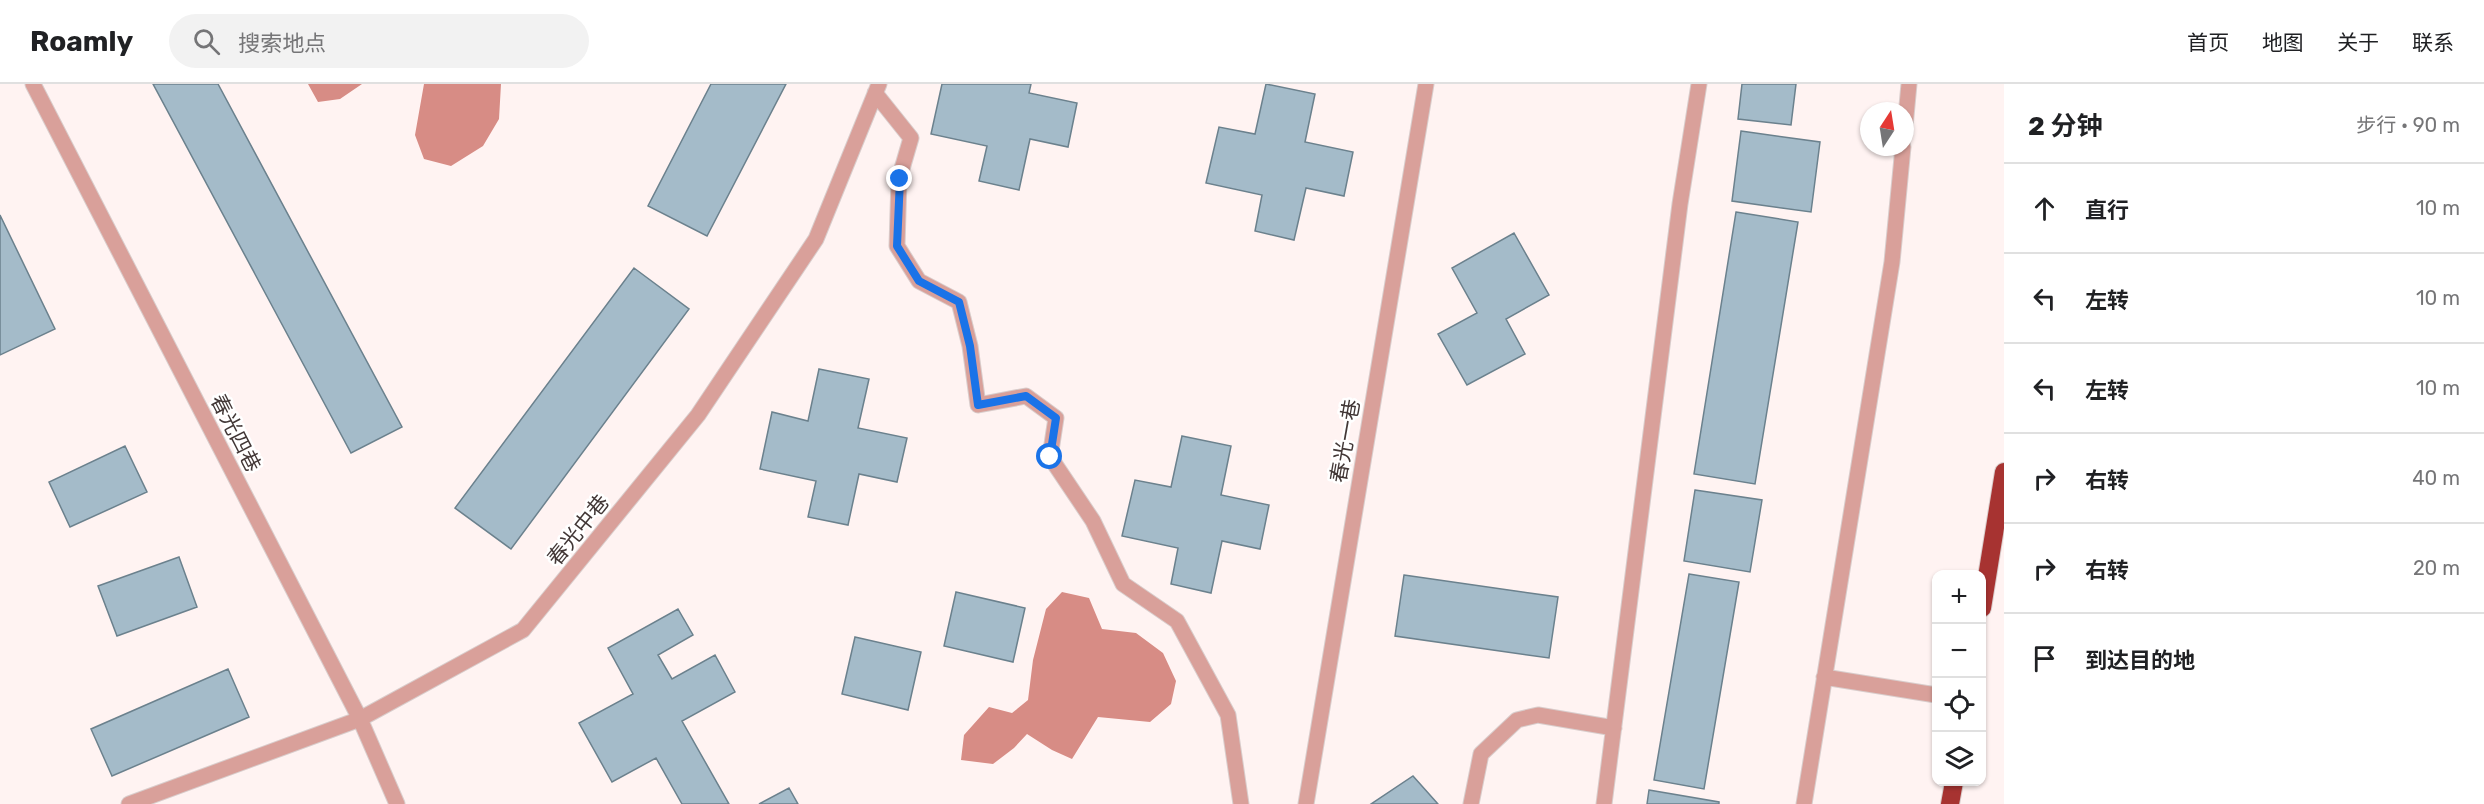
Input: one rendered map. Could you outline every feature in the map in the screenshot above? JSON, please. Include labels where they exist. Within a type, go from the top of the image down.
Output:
[{"type":"highway","points":[[1986,583],[2004,472]]},
{"type":"highway","points":[[1950,804],[1953,786]]},
{"type":"street","name":"春光四巷","points":[[33,84],[360,719],[397,804]]},
{"type":"street","name":"春光一巷","points":[[1306,804],[1426,84]]},
{"type":"street","points":[[1604,804],[1680,204],[1700,84]]},
{"type":"street","points":[[1907,102],[1909,84]]},
{"type":"street","name":"春光中巷","points":[[129,804],[360,719],[523,630],[698,415],[816,239],[877,89]]},
{"type":"street","points":[[877,89],[911,138],[900,179],[897,246],[919,281],[959,302],[970,346],[978,405],[1026,396],[1056,418],[1050,457],[1093,521],[1123,584],[1177,621],[1228,715],[1241,804]]},
{"type":"street","points":[[1804,804],[1892,262],[1902,156]]},
{"type":"street","points":[[1824,677],[1932,694]]},
{"type":"street","points":[[1471,804],[1482,754],[1516,720],[1538,715],[1614,728]]},
{"type":"shaded area","points":[[308,84],[362,84],[340,99],[318,102]]},
{"type":"shaded area","points":[[424,84],[501,84],[499,119],[483,146],[451,166],[424,159],[415,135]]},
{"type":"shaded area","points":[[1062,592],[1089,598],[1102,629],[1136,633],[1163,653],[1176,681],[1171,704],[1150,722],[1098,717],[1072,759],[1052,750],[1027,734],[1014,748],[993,764],[961,760],[964,735],[989,707],[1012,713],[1028,700],[1033,660],[1046,609]]},
{"type":"building","points":[[153,84],[218,84],[402,427],[351,453]]},
{"type":"building","points":[[711,84],[786,84],[707,236],[648,206]]},
{"type":"building","points":[[942,84],[1031,84],[1029,93],[1077,103],[1068,147],[1030,139],[1019,190],[979,181],[987,146],[931,134]]},
{"type":"building","points":[[1266,84],[1315,94],[1305,142],[1353,152],[1344,196],[1306,188],[1294,240],[1255,231],[1262,195],[1206,183],[1219,127],[1255,134]]},
{"type":"building","points":[[1742,84],[1796,84],[1791,125],[1738,119]]},
{"type":"building","points":[[1741,131],[1820,142],[1811,212],[1732,201]]},
{"type":"building","points":[[1736,212],[1798,222],[1755,484],[1694,474]]},
{"type":"building","points":[[0,215],[55,329],[0,355]]},
{"type":"building","points":[[1514,233],[1549,295],[1506,319],[1525,354],[1467,385],[1438,334],[1477,313],[1452,268]]},
{"type":"building","points":[[634,268],[689,309],[511,549],[455,508]]},
{"type":"building","points":[[819,369],[869,379],[858,428],[907,438],[897,482],[859,474],[848,525],[808,517],[816,481],[760,469],[772,412],[808,421]]},
{"type":"building","points":[[1182,436],[1231,446],[1221,495],[1269,505],[1260,549],[1222,541],[1211,593],[1171,584],[1178,548],[1122,536],[1135,480],[1171,487]]},
{"type":"building","points":[[125,446],[147,492],[70,527],[49,482]]},
{"type":"building","points":[[1695,490],[1762,500],[1750,572],[1684,561]]},
{"type":"building","points":[[179,557],[197,607],[117,636],[98,586]]},
{"type":"building","points":[[1689,574],[1739,582],[1704,789],[1654,780]]},
{"type":"building","points":[[1404,575],[1558,597],[1549,658],[1395,636]]},
{"type":"building","points":[[956,592],[1025,608],[1013,662],[944,646]]},
{"type":"building","points":[[678,609],[693,635],[658,655],[672,679],[715,655],[735,692],[682,721],[729,804],[682,804],[656,758],[612,782],[579,723],[633,694],[608,648]]},
{"type":"building","points":[[855,637],[921,652],[908,710],[842,694]]},
{"type":"building","points":[[228,669],[249,717],[112,776],[91,729]]},
{"type":"building","points":[[1413,776],[1438,804],[1371,804]]},
{"type":"building","points":[[789,788],[798,804],[759,804]]},
{"type":"building","points":[[1649,790],[1719,802],[1719,804],[1647,804]]},
{"type":"route","points":[[900,179],[897,246],[919,281],[959,302],[970,346],[978,405],[1026,396],[1056,418],[1050,457]]}]
